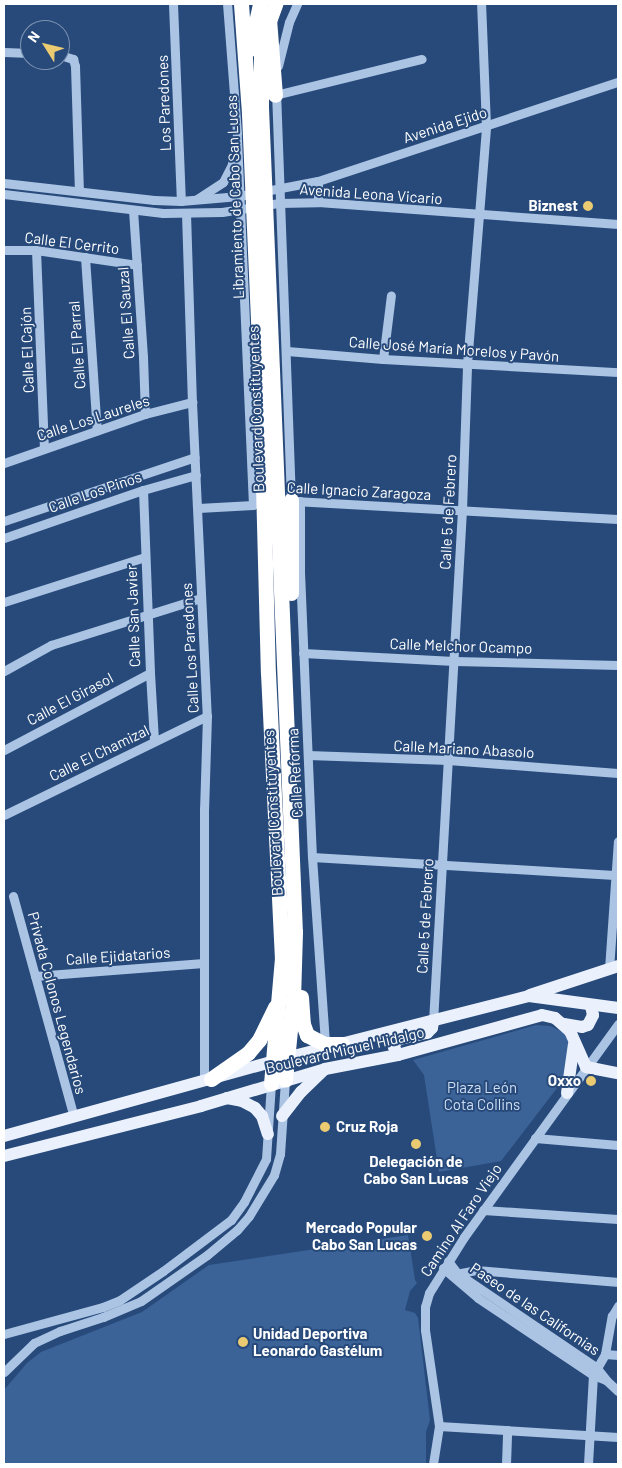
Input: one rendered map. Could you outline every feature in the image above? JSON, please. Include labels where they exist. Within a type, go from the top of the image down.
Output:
[{"type":"highway","points":[[241,4],[248,80]]},
{"type":"highway","points":[[248,80],[250,51],[260,4]]},
{"type":"highway","points":[[268,4],[275,95]]},
{"type":"highway","name":"Boulevard Constituyentes","points":[[275,4],[264,35],[261,106],[266,370],[289,501],[284,672],[295,932],[293,1000],[278,1082]]},
{"type":"highway","name":"Libramiento de Cabo San Lucas","points":[[248,80],[266,370],[268,673]]},
{"type":"highway","points":[[253,505],[268,673]]},
{"type":"highway","name":"Boulevard Constituyentes","points":[[268,673],[282,958],[281,1060]]},
{"type":"highway","points":[[295,932],[304,1029],[310,1037],[325,1044],[342,1044]]},
{"type":"highway","points":[[207,1080],[241,1059],[259,1040],[273,1013],[281,989]]},
{"type":"main road","points":[[529,996],[614,968]]},
{"type":"main road","name":"Boulevard Miguel Hidalgo","points":[[4,1136],[281,1060],[529,996],[591,1006],[618,1008]]},
{"type":"main road","name":"Boulevard Miguel Hidalgo","points":[[4,1156],[200,1106],[325,1069],[398,1055],[542,1015],[555,1018],[564,1024],[582,1027],[588,1025],[593,1015],[591,1006]]},
{"type":"main road","points":[[398,1055],[394,1047],[400,1038],[427,1033],[432,1028],[433,1022]]},
{"type":"main road","points":[[564,1024],[575,1041],[586,1067],[614,1072]]},
{"type":"main road","points":[[567,1093],[574,1060],[575,1041]]},
{"type":"main road","points":[[282,1116],[301,1092],[325,1069]]},
{"type":"main road","points":[[222,1098],[237,1099],[255,1108],[262,1116],[268,1134]]},
{"type":"street","name":"Los Paredones","points":[[174,4],[181,201]]},
{"type":"street","name":"Boulevard Constituyentes","points":[[227,4],[237,129],[253,505]]},
{"type":"street","name":"Boulevard Constituyentes","points":[[289,501],[287,351],[275,95],[281,48],[288,22],[297,4]]},
{"type":"street","name":"Calle 5 de Febrero","points":[[433,1022],[462,510],[467,364],[486,126],[481,4]]},
{"type":"street","points":[[4,52],[20,53]]},
{"type":"street","points":[[70,58],[75,66],[79,190]]},
{"type":"street","points":[[275,95],[422,59]]},
{"type":"street","name":"Avenida Ejido","points":[[278,188],[318,181],[618,82]]},
{"type":"street","points":[[237,129],[244,137],[257,141],[269,135],[277,122]]},
{"type":"street","points":[[196,199],[222,182],[228,173],[237,129]]},
{"type":"street","points":[[318,181],[318,202]]},
{"type":"street","name":"Avenida Leona Vicario","points":[[4,183],[154,200],[181,201],[239,196],[278,188]]},
{"type":"street","name":"Avenida Leona Vicario","points":[[5,195],[133,210],[186,213],[240,210],[279,203],[318,202],[618,224]]},
{"type":"street","name":"Calle El Sauzal","points":[[133,210],[144,414]]},
{"type":"street","name":"Calle Los Paredones","points":[[186,213],[192,402],[207,716],[203,963],[207,1080]]},
{"type":"street","points":[[241,244],[248,231],[261,225],[273,229],[282,241]]},
{"type":"street","name":"Calle El Cerrito","points":[[4,250],[36,250],[137,265]]},
{"type":"street","name":"Calle El Cajón","points":[[36,250],[44,448]]},
{"type":"street","name":"Calle El Parral","points":[[85,257],[96,431]]},
{"type":"street","points":[[383,359],[391,296]]},
{"type":"street","name":"Calle José María Morelos y Pavón","points":[[287,351],[383,359],[618,372]]},
{"type":"street","name":"Calle Los Laureles","points":[[4,463],[144,414],[192,402]]},
{"type":"street","name":"Calle Los Pinos","points":[[4,522],[195,456]]},
{"type":"street","name":"Calle Los Pinos","points":[[4,538],[143,490],[196,475]]},
{"type":"street","name":"Calle San Javier","points":[[143,490],[154,742]]},
{"type":"street","name":"Calle Ignacio Zaragoza","points":[[289,501],[618,519]]},
{"type":"street","name":"Calle Reforma","points":[[289,501],[303,653],[312,858],[325,1044]]},
{"type":"street","points":[[198,508],[253,505]]},
{"type":"street","points":[[4,602],[145,556]]},
{"type":"street","points":[[4,671],[51,645],[201,598]]},
{"type":"street","name":"Calle Melchor Ocampo","points":[[303,653],[454,661],[618,665]]},
{"type":"street","name":"Calle El Girasol","points":[[4,750],[150,673]]},
{"type":"street","name":"Calle El Chamizal","points":[[4,815],[207,716]]},
{"type":"street","name":"Calle Mariano Abasolo","points":[[308,755],[448,760],[618,773]]},
{"type":"street","points":[[614,968],[618,840]]},
{"type":"street","points":[[312,858],[617,875]]},
{"type":"street","name":"Privada Colonos Legendarios","points":[[13,896],[74,1118]]},
{"type":"street","name":"Calle Ejidatarios","points":[[35,976],[203,963]]},
{"type":"street","name":"Camino Al Faro Viejo","points":[[433,1464],[439,1426],[425,1330],[425,1307],[429,1293],[446,1264],[483,1210],[618,1024]]},
{"type":"street","name":"Boulevard Constituyentes","points":[[4,1372],[34,1343],[60,1330],[103,1317],[141,1301],[207,1255],[237,1230],[249,1216],[274,1175],[280,1154],[282,1116],[278,1082]]},
{"type":"street","name":"Boulevard Constituyentes","points":[[4,1334],[103,1307],[120,1300],[163,1271],[231,1220],[244,1202],[266,1159],[268,1134],[278,1082]]},
{"type":"street","points":[[535,1138],[618,1145]]},
{"type":"street","points":[[483,1210],[618,1219]]},
{"type":"street","name":"Paseo de las Californias","points":[[446,1264],[454,1274],[594,1371],[618,1391]]},
{"type":"street","points":[[435,1282],[454,1274],[476,1270],[618,1282]]},
{"type":"street","points":[[588,1464],[594,1371],[606,1354],[612,1316],[618,1306]]},
{"type":"street","points":[[606,1354],[618,1355]]},
{"type":"street","points":[[439,1426],[618,1437]]},
{"type":"street","points":[[506,1464],[508,1430]]},
{"type":"green space","name":"Plaza León Cota Collins","points":[[536,1025],[550,1026],[567,1034],[573,1049],[567,1075],[501,1161],[439,1172],[424,1075],[413,1060]]},
{"type":"green space","name":"Unidad Deportiva Leonardo Gastélum","points":[[408,1235],[417,1283],[410,1291],[405,1310],[415,1313],[418,1318],[430,1420],[426,1432],[426,1464],[4,1464],[4,1390],[27,1363],[41,1352],[142,1312],[209,1265]]},
{"type":"place","name":"Biznest","points":[[588,206]]},
{"type":"place","name":"Oxxo","points":[[591,1081]]},
{"type":"place","name":"Cruz Roja","points":[[325,1127]]},
{"type":"place","name":"Delegación de Cabo San Lucas","points":[[416,1144]]},
{"type":"place","name":"Mercado Popular Cabo San Lucas","points":[[427,1236]]},
{"type":"place","name":"Unidad Deportiva Leonardo Gastélum","points":[[243,1342]]}]
